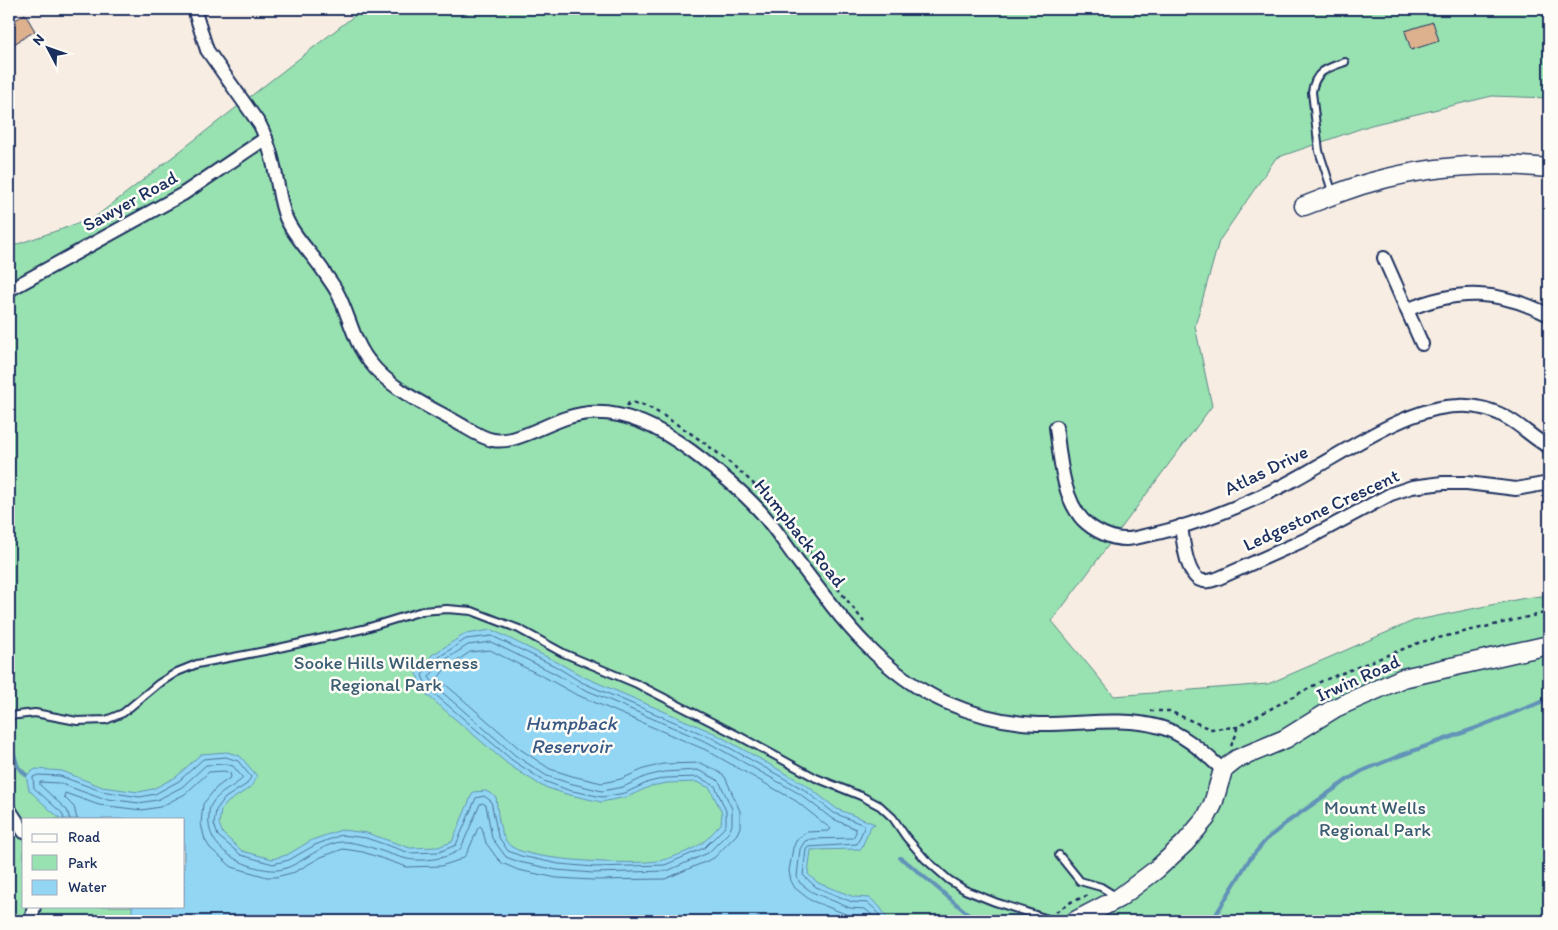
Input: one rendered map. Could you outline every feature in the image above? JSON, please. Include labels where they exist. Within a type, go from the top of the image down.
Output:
[{"type":"street","name":"Humpback Road","points":[[194,9],[207,50],[260,125],[266,138],[271,152],[285,217],[296,236],[320,265],[337,292],[357,343],[369,362],[384,376],[425,405],[478,434],[494,440],[509,440],[569,416],[586,413],[601,412],[636,419],[688,448],[741,492],[760,511],[835,611],[857,636],[877,657],[922,691],[978,715],[1007,721],[1038,724],[1128,722],[1158,726],[1176,733],[1194,744],[1223,770]]},
{"type":"street","name":"Sawyer Road","points":[[9,290],[183,194],[266,138]]},
{"type":"street","points":[[1304,206],[1372,182],[1439,169],[1500,166],[1549,168]]},
{"type":"street","points":[[1384,258],[1422,344]]},
{"type":"street","points":[[1407,310],[1422,303],[1448,296],[1480,294],[1516,300],[1549,315]]},
{"type":"street","name":"Atlas Drive","points":[[1056,427],[1066,491],[1073,506],[1083,520],[1098,530],[1113,537],[1127,539],[1181,526],[1255,499],[1285,485],[1390,426],[1426,411],[1444,407],[1460,406],[1494,412],[1508,418],[1539,442],[1549,447]]},
{"type":"street","name":"Ledgestone Crescent","points":[[1181,526],[1192,573],[1201,581],[1208,582],[1309,538],[1391,494],[1412,487],[1443,483],[1467,483],[1516,489],[1549,483]]},
{"type":"street","name":"Irwin Road","points":[[1223,770],[1237,759],[1285,739],[1335,708],[1403,678],[1549,645]]},
{"type":"street","points":[[1075,921],[1119,898],[1164,863],[1185,843],[1206,818],[1213,804],[1223,770]]},
{"type":"street","points":[[9,809],[22,829]]},
{"type":"street","points":[[31,921],[34,908]]},
{"type":"lane","points":[[1333,195],[1319,151],[1312,92],[1314,82],[1322,71],[1346,62]]},
{"type":"lane","points":[[9,716],[35,713],[77,721],[106,720],[124,713],[158,684],[177,672],[197,664],[353,631],[422,611],[447,609],[472,611],[519,629],[563,653],[637,684],[816,778],[874,802],[893,818],[906,837],[949,880],[965,890],[995,902],[1054,921]]},
{"type":"lane","points":[[1059,855],[1080,880],[1102,887],[1119,898]]},
{"type":"path","points":[[623,415],[629,403],[633,402],[645,406],[697,437],[718,453],[764,494],[868,628]]},
{"type":"path","points":[[1141,711],[1169,711],[1210,729],[1237,727],[1322,681],[1420,642],[1549,612]]},
{"type":"path","points":[[1051,910],[1055,912],[1102,887]]},
{"type":"green space","points":[[363,9],[1549,9],[1549,98],[1492,96],[1371,125],[1276,158],[1219,241],[1195,326],[1212,406],[1052,621],[1114,696],[1268,684],[1413,621],[1525,598],[1549,595],[1549,921],[9,921],[9,247],[94,218]]},
{"type":"water","name":"Humpback Reservoir","points":[[492,630],[584,677],[714,733],[806,785],[837,809],[875,824],[871,826],[861,849],[811,850],[808,874],[818,883],[854,897],[870,898],[880,907],[889,921],[134,921],[132,908],[185,908],[185,818],[60,818],[29,790],[26,775],[36,769],[62,771],[102,787],[139,792],[153,789],[176,777],[201,754],[227,752],[240,756],[257,776],[251,787],[228,802],[221,810],[219,824],[223,834],[242,851],[272,859],[287,855],[312,840],[341,830],[367,833],[410,848],[438,847],[452,842],[473,792],[486,791],[496,797],[501,831],[507,843],[512,847],[523,852],[562,859],[610,862],[650,862],[663,860],[699,845],[721,824],[722,813],[710,788],[697,782],[667,783],[651,786],[627,797],[601,802],[542,786],[509,765],[427,695],[420,686],[417,673],[432,655],[465,634]]},
{"type":"building","points":[[25,14],[35,31],[9,47],[9,24]]},
{"type":"building","points":[[1433,22],[1439,41],[1411,50],[1405,31]]},
{"type":"waterway","points":[[1212,921],[1249,860],[1266,840],[1286,823],[1347,780],[1362,771],[1399,756],[1549,699]]},
{"type":"waterway","points":[[9,750],[14,754],[18,767],[26,775]]},
{"type":"waterway","points":[[900,858],[967,913],[974,921]]},
{"type":"park label","name":"Sooke Hills Wilderness Regional Park","points":[[386,673]]},
{"type":"park label","name":"Mount Wells Regional Park","points":[[1375,818]]}]
